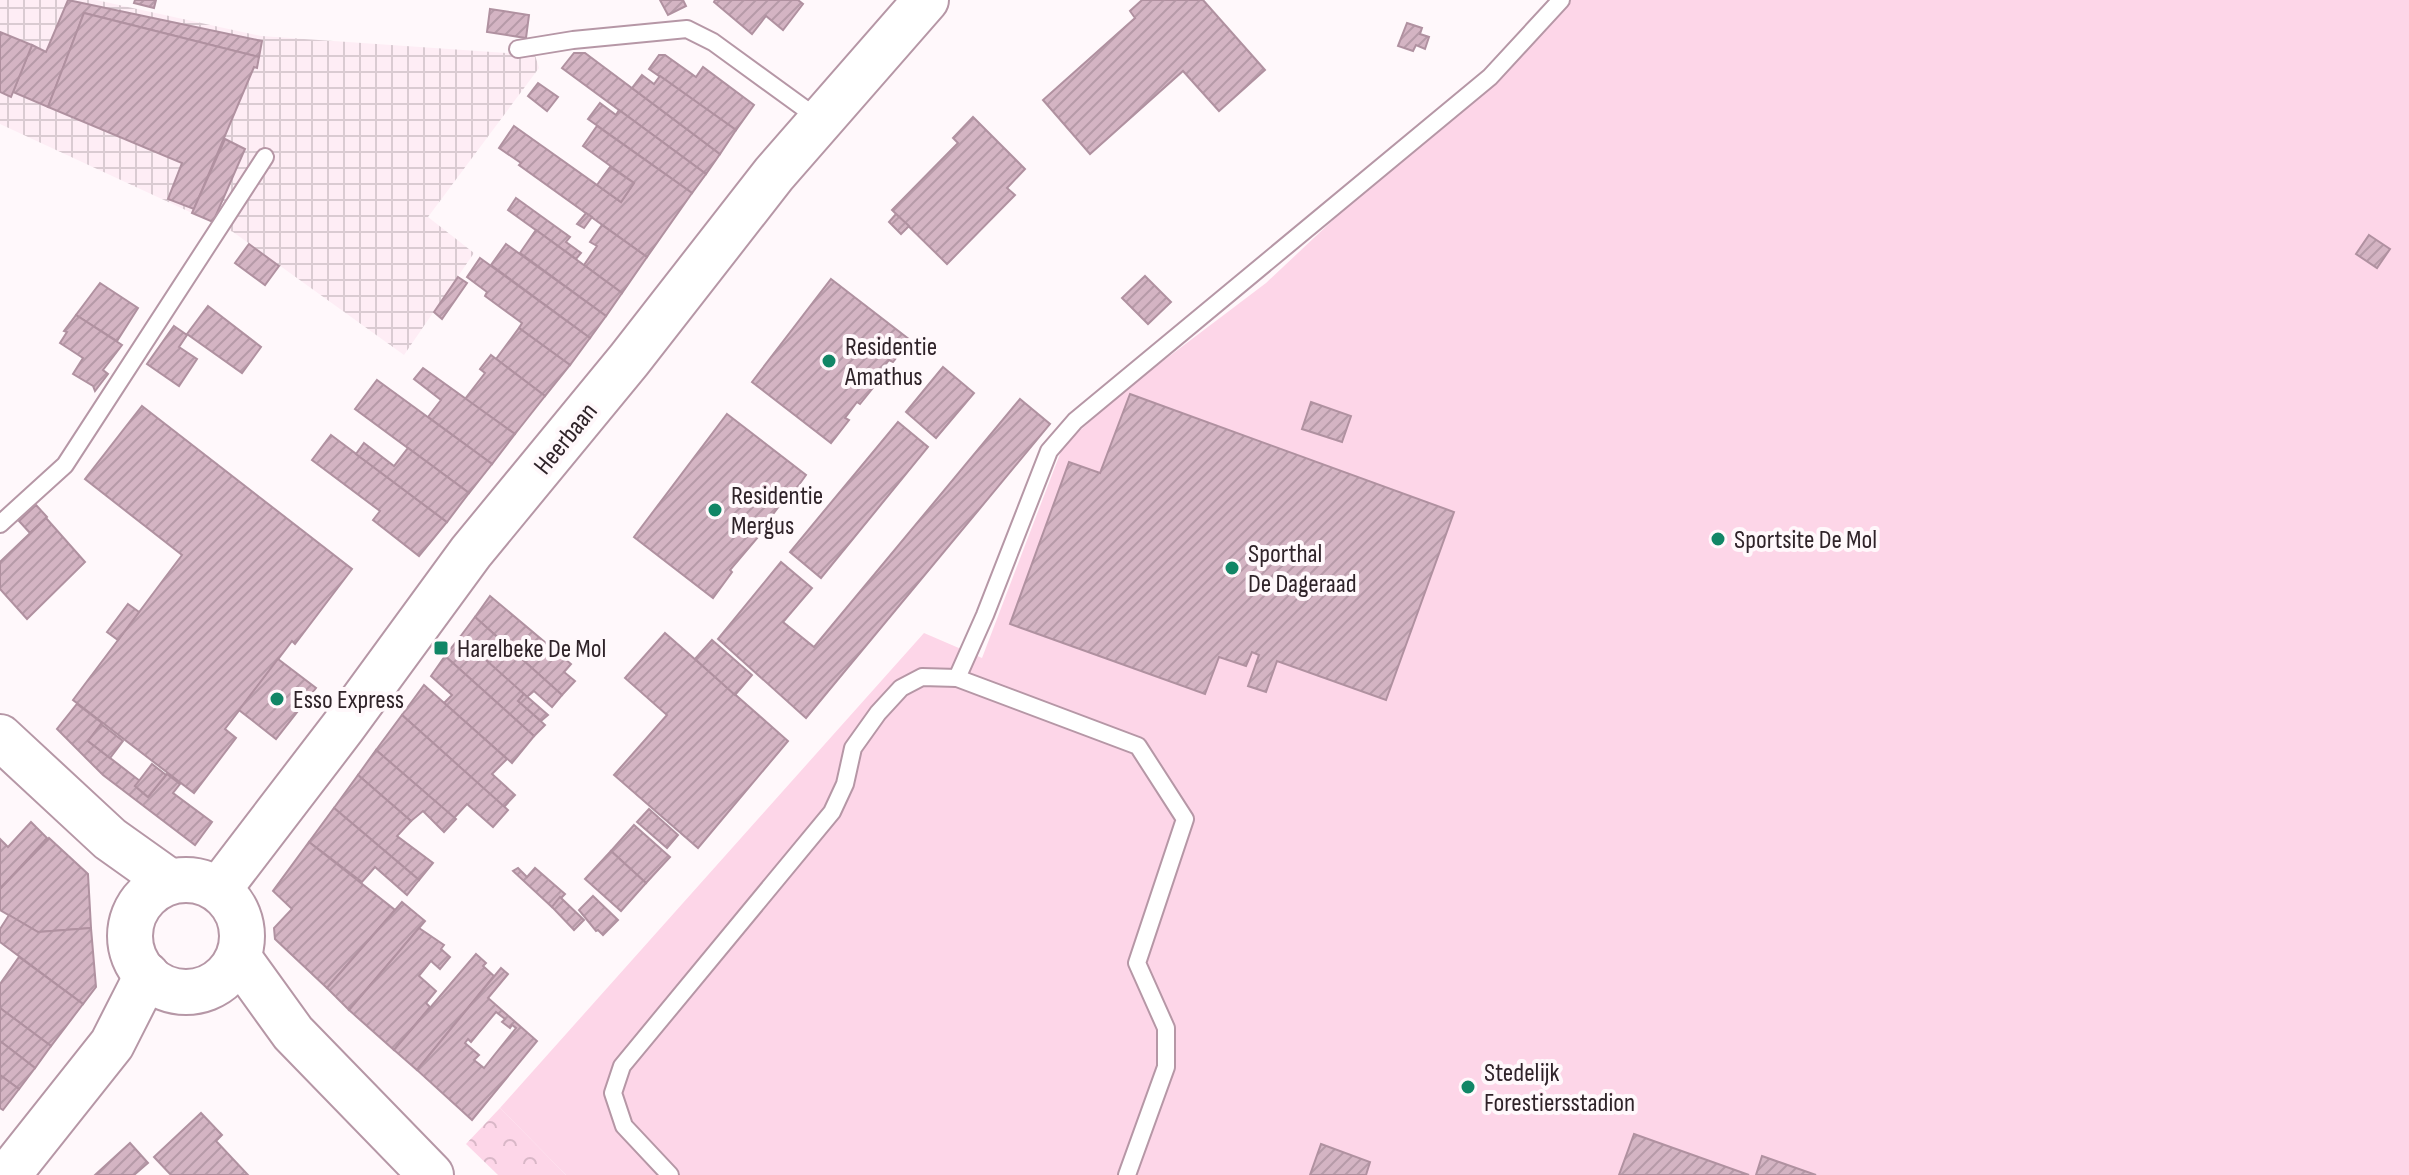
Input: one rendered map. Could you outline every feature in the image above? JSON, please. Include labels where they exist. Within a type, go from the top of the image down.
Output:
[{"type":"street","name":"Heerbaan","points":[[219,889],[471,552],[629,360],[774,174],[926,0]]},
{"type":"street","points":[[0,737],[110,839],[155,891]]},
{"type":"street","points":[[8,1175],[112,1044],[195,977],[242,931],[237,912],[219,889],[185,879],[155,891],[134,913],[129,934],[132,955],[195,977],[293,1033],[431,1175]]},
{"type":"lane","points":[[957,678],[1049,451],[1075,421],[1490,77],[1561,0]]},
{"type":"lane","points":[[518,49],[573,40],[687,29],[713,42],[821,120]]},
{"type":"lane","points":[[0,524],[65,465],[265,157]]},
{"type":"lane","points":[[670,1175],[624,1126],[613,1093],[622,1066],[832,812],[845,784],[853,748],[878,713],[901,688],[922,677],[957,678],[1138,746],[1185,819],[1137,963],[1166,1028],[1166,1067],[1127,1175]]},
{"type":"shaded area","points":[[0,0],[96,0],[261,36],[535,55],[539,68],[428,217],[474,253],[404,355],[233,232],[0,124]]},
{"type":"green space","name":"Sportsite De Mol","points":[[1567,0],[2409,0],[2409,1175],[566,1175],[500,1108],[924,633],[982,658],[1063,446],[1122,392],[1266,283]]},
{"type":"green space","points":[[500,1108],[566,1175],[498,1175],[466,1144]]},
{"type":"building","points":[[68,0],[262,41],[259,57],[84,13],[48,107],[13,92],[32,45],[46,52]]},
{"type":"building","points":[[135,0],[156,0],[154,8],[134,3]]},
{"type":"building","points":[[660,0],[683,0],[686,6],[668,15]]},
{"type":"building","points":[[715,0],[798,0],[803,4],[783,30],[766,16],[752,34]]},
{"type":"building","points":[[1142,0],[1203,0],[1265,70],[1219,111],[1183,71],[1090,154],[1043,100],[1135,18],[1130,11]]},
{"type":"building","points":[[490,9],[529,15],[526,38],[487,32]]},
{"type":"building","points":[[84,13],[259,57],[257,68],[254,67],[194,209],[168,199],[182,163],[48,107]]},
{"type":"building","points":[[1407,23],[1422,28],[1420,34],[1429,37],[1425,49],[1416,45],[1413,51],[1398,46]]},
{"type":"building","points":[[0,32],[32,45],[11,97],[0,92]]},
{"type":"building","points":[[574,53],[585,53],[720,154],[706,174],[562,68]]},
{"type":"building","points":[[659,55],[665,55],[696,77],[703,67],[754,105],[736,130],[649,69]]},
{"type":"building","points":[[642,75],[654,84],[660,76],[736,130],[720,154],[632,88]]},
{"type":"building","points":[[538,83],[558,97],[547,111],[528,96]]},
{"type":"building","points":[[600,103],[616,115],[619,110],[706,174],[692,193],[588,119]]},
{"type":"building","points":[[973,117],[1025,169],[1007,188],[1015,195],[947,264],[892,210],[958,143],[953,138]]},
{"type":"building","points":[[514,126],[621,202],[634,183],[583,146],[597,126],[692,193],[647,257],[499,148]]},
{"type":"building","points":[[225,139],[245,149],[213,222],[192,213]]},
{"type":"building","points":[[610,167],[634,183],[621,202],[597,185]]},
{"type":"building","points":[[516,198],[570,237],[566,242],[581,253],[576,259],[508,210]]},
{"type":"building","points":[[586,213],[592,217],[584,228],[577,224]]},
{"type":"building","points":[[896,214],[909,226],[901,234],[889,222]]},
{"type":"building","points":[[602,225],[647,257],[622,293],[584,265],[597,246],[590,242]]},
{"type":"building","points":[[536,230],[622,293],[606,316],[520,253]]},
{"type":"building","points":[[2369,235],[2390,249],[2377,268],[2356,254]]},
{"type":"building","points":[[249,244],[279,266],[265,285],[235,263]]},
{"type":"building","points":[[506,244],[606,316],[590,338],[491,265]]},
{"type":"building","points":[[480,258],[590,338],[570,365],[519,328],[522,323],[485,296],[487,292],[467,277]]},
{"type":"building","points":[[1145,276],[1171,302],[1148,324],[1122,298]]},
{"type":"building","points":[[458,277],[467,283],[442,319],[434,312]]},
{"type":"building","name":"Residentie Amathus","points":[[831,279],[910,340],[893,362],[889,360],[877,376],[880,379],[860,404],[857,402],[845,418],[849,420],[831,443],[752,382]]},
{"type":"building","points":[[100,283],[138,308],[117,341],[76,315]]},
{"type":"building","points":[[208,306],[261,347],[242,373],[187,334]]},
{"type":"building","points":[[76,315],[122,345],[103,370],[108,374],[95,391],[93,386],[73,374],[83,358],[60,343],[67,332],[64,331]]},
{"type":"building","points":[[174,326],[187,335],[179,347],[197,359],[179,386],[147,364]]},
{"type":"building","points":[[519,328],[570,365],[545,396],[496,359]]},
{"type":"building","points":[[491,355],[545,396],[515,434],[465,399],[485,373],[480,369]]},
{"type":"building","points":[[943,367],[974,393],[936,438],[906,412]]},
{"type":"building","points":[[423,368],[515,434],[492,464],[428,417],[441,400],[414,379]]},
{"type":"building","points":[[377,380],[492,464],[469,493],[355,409]]},
{"type":"building","name":"Sporthal De Dageraad","points":[[1130,394],[1454,512],[1386,700],[1277,661],[1266,692],[1248,686],[1259,655],[1252,652],[1246,666],[1219,657],[1205,694],[1010,624],[1069,462],[1100,473]]},
{"type":"building","points":[[1020,399],[1050,424],[806,718],[718,639],[781,562],[812,588],[783,622],[814,647]]},
{"type":"building","points":[[1311,402],[1351,416],[1342,442],[1302,429]]},
{"type":"building","points":[[142,406],[352,569],[225,729],[236,738],[194,793],[73,700],[182,555],[85,479]]},
{"type":"building","name":"Residentie Mergus","points":[[727,414],[806,475],[730,570],[732,572],[713,598],[634,537]]},
{"type":"building","points":[[898,422],[928,447],[821,578],[790,552]]},
{"type":"building","points":[[331,435],[447,522],[419,556],[373,520],[380,511],[312,460]]},
{"type":"building","points":[[364,443],[394,466],[408,448],[469,493],[447,522],[356,454]]},
{"type":"building","points":[[36,505],[47,517],[30,533],[19,521]]},
{"type":"building","points":[[46,518],[85,562],[27,619],[0,589],[0,562]]},
{"type":"building","points":[[490,596],[571,664],[564,672],[575,681],[562,695],[475,617]]},
{"type":"building","points":[[128,604],[139,612],[118,640],[107,632]]},
{"type":"building","points":[[475,617],[562,695],[552,707],[534,691],[527,697],[460,637]]},
{"type":"building","points":[[665,633],[788,741],[698,848],[614,775],[667,715],[625,678]]},
{"type":"building","points":[[460,637],[524,694],[518,701],[545,725],[534,736],[445,656]]},
{"type":"building","points":[[712,640],[752,675],[735,695],[695,659]]},
{"type":"building","points":[[445,656],[534,736],[512,763],[444,703],[452,695],[431,676]]},
{"type":"building","name":"Esso Express","points":[[278,659],[316,688],[276,739],[239,710]]},
{"type":"building","points":[[424,685],[507,759],[492,774],[515,795],[504,807],[402,715]]},
{"type":"building","points":[[524,694],[548,715],[541,721],[518,701]]},
{"type":"building","points":[[77,704],[102,723],[88,741],[140,781],[135,786],[148,797],[167,774],[180,784],[173,793],[212,822],[195,845],[103,775],[57,729]]},
{"type":"building","points":[[402,715],[508,810],[493,827],[467,804],[454,818],[376,750]]},
{"type":"building","points":[[101,724],[123,741],[110,758],[88,741]]},
{"type":"building","points":[[376,750],[456,819],[444,832],[423,811],[411,821],[358,775]]},
{"type":"building","points":[[152,764],[166,775],[148,797],[135,786]]},
{"type":"building","points":[[358,775],[411,821],[397,836],[433,863],[419,880],[334,808]]},
{"type":"building","points":[[334,808],[419,880],[407,895],[375,867],[362,882],[309,842]]},
{"type":"building","points":[[649,809],[678,835],[667,848],[637,822]]},
{"type":"building","points":[[31,822],[47,838],[0,889],[0,839],[8,847]]},
{"type":"building","points":[[634,825],[670,857],[646,883],[611,851]]},
{"type":"building","points":[[49,838],[88,874],[91,928],[38,932],[0,910],[0,889]]},
{"type":"building","points":[[309,842],[395,910],[327,988],[275,939],[274,928],[292,909],[273,891]]},
{"type":"building","points":[[611,851],[646,883],[621,911],[585,879]]},
{"type":"building","points":[[518,868],[527,877],[535,868],[565,894],[552,907],[513,871]]},
{"type":"building","points":[[593,896],[618,920],[603,935],[579,910]]},
{"type":"building","points":[[560,897],[584,920],[574,930],[552,907]]},
{"type":"building","points":[[402,902],[425,921],[349,1010],[327,988]]},
{"type":"building","points":[[9,915],[38,932],[91,928],[96,987],[83,1004],[0,942],[0,929]]},
{"type":"building","points":[[419,928],[444,945],[441,949],[450,957],[440,969],[431,961],[419,976],[436,991],[426,1003],[430,1007],[394,1050],[349,1010]]},
{"type":"building","points":[[476,954],[494,976],[417,1070],[394,1050]]},
{"type":"building","points":[[19,957],[83,1004],[51,1046],[0,1008],[0,984]]},
{"type":"building","points":[[501,968],[508,974],[488,998],[537,1041],[472,1120],[417,1070]],"holes":[[[496,1012],[505,1019],[502,1022],[516,1028],[484,1068],[474,1060],[479,1055],[465,1043],[468,1039],[471,1042]]]},
{"type":"building","points":[[0,1008],[51,1046],[35,1068],[0,1041]]},
{"type":"building","points":[[0,1041],[35,1068],[19,1089],[0,1075]]},
{"type":"building","points":[[0,1075],[19,1089],[3,1110],[0,1108]]},
{"type":"building","points":[[201,1113],[222,1135],[216,1141],[248,1175],[171,1175],[154,1157]]},
{"type":"building","points":[[1634,1134],[1749,1175],[1619,1175]]},
{"type":"building","points":[[130,1143],[148,1163],[134,1175],[95,1175]]},
{"type":"building","points":[[1321,1144],[1370,1162],[1366,1175],[1310,1175]]},
{"type":"building","points":[[1762,1156],[1816,1175],[1756,1175]]},
{"type":"place","name":"Residentie Amathus","points":[[829,361]]},
{"type":"place","name":"Residentie Mergus","points":[[715,510]]},
{"type":"place","name":"Sportsite De Mol","points":[[1718,539]]},
{"type":"place","name":"Sporthal De Dageraad","points":[[1232,568]]},
{"type":"place","name":"Harelbeke De Mol","points":[[441,648]]},
{"type":"place","name":"Esso Express","points":[[277,699]]},
{"type":"place","name":"Stedelijk Forestiersstadion","points":[[1468,1087]]}]
